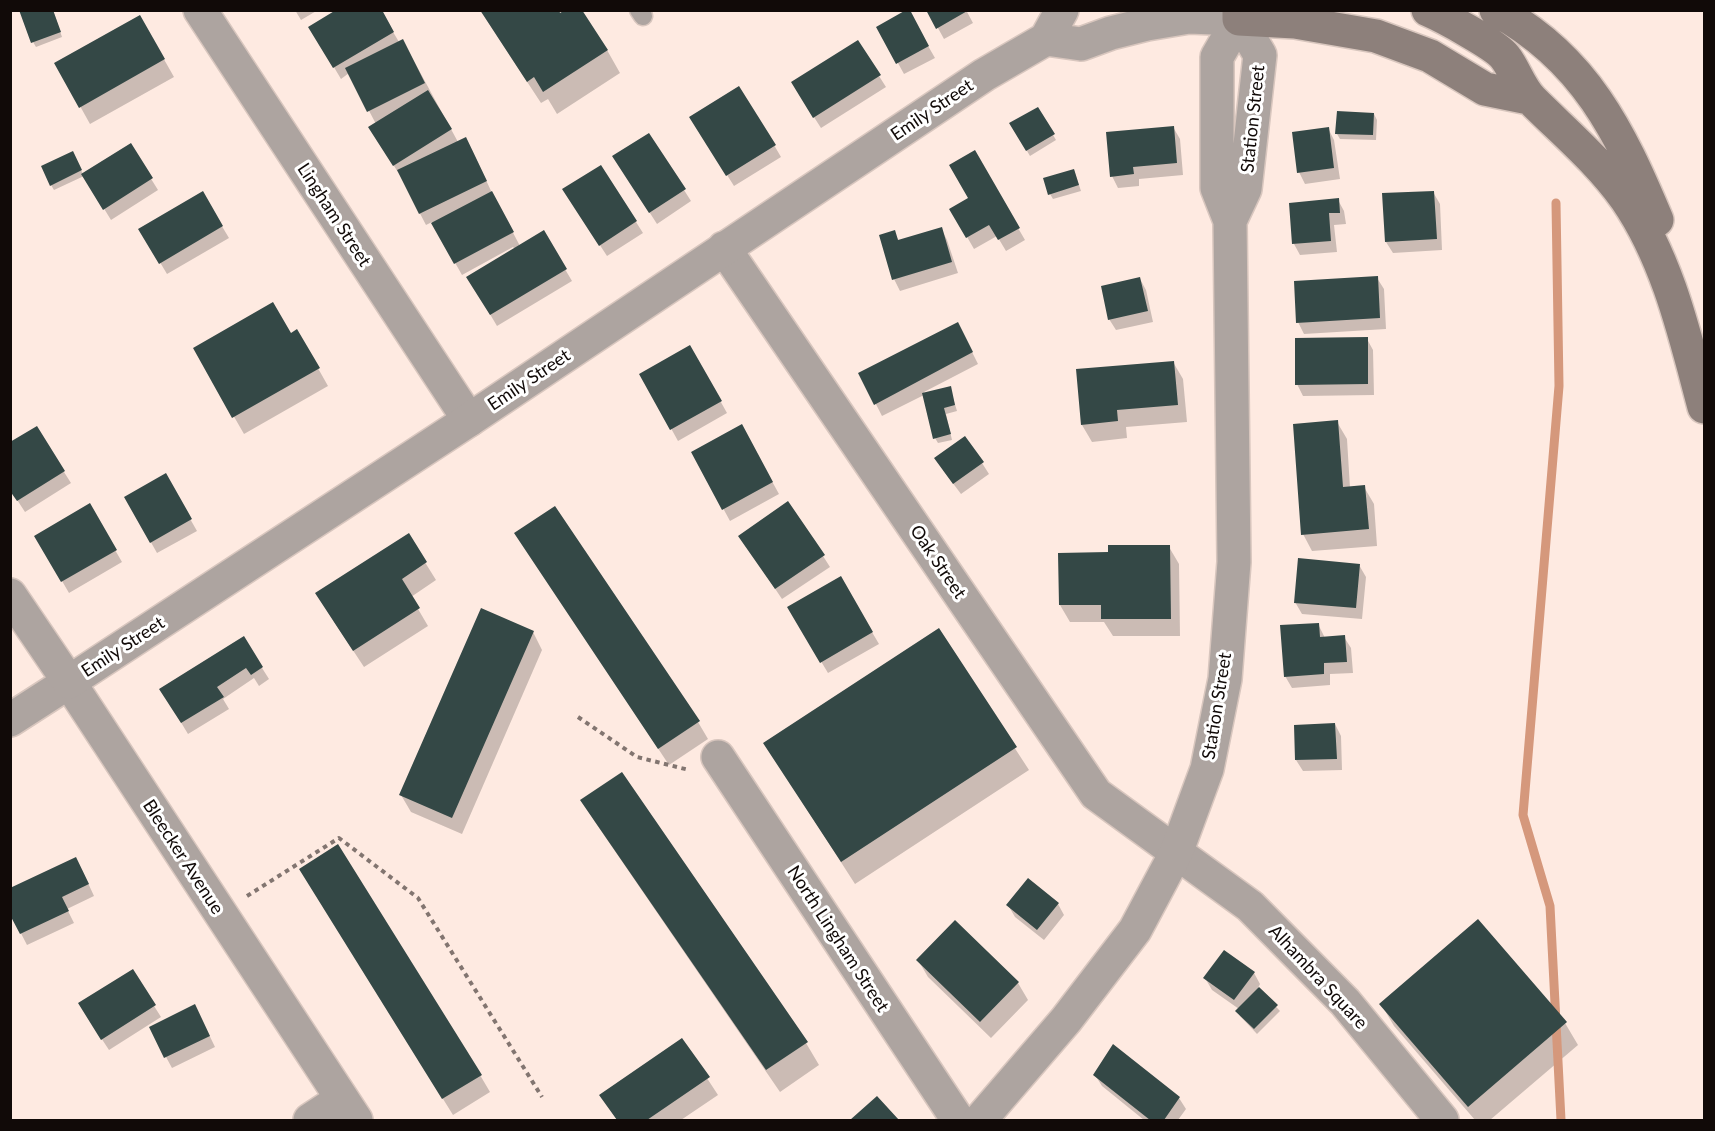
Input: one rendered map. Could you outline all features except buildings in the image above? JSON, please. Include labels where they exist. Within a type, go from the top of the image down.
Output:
[{"type":"main road","points":[[1428,10],[1446,18],[1504,56],[1529,98],[1588,154],[1626,199],[1656,254],[1678,313]]},
{"type":"main road","points":[[1496,10],[1552,48],[1597,100],[1630,157],[1658,224],[1678,313],[1704,407]]},
{"type":"main road","points":[[1239,15],[1376,36],[1430,56],[1485,89],[1529,98]]},
{"type":"street","name":"Lingham Street","points":[[200,10],[469,420]]},
{"type":"street","points":[[1062,10],[1046,39],[1081,44],[1138,26],[1189,17],[1239,15]]},
{"type":"street","name":"Station Street","points":[[980,1120],[1066,1020],[1135,930],[1176,853],[1207,769],[1225,679],[1234,562],[1230,221],[1216,188],[1216,57],[1239,15]]},
{"type":"street","name":"Emily Street","points":[[10,720],[469,420],[984,75],[1046,39]]},
{"type":"street","name":"Oak Street","points":[[724,248],[1096,794],[1176,853]]},
{"type":"street","name":"Bleecker Avenue","points":[[10,595],[349,1110]]},
{"type":"street","name":"North Lingham Street","points":[[707,764],[958,1120]]},
{"type":"street","name":"Alhambra Square","points":[[1176,853],[1250,906],[1345,1002],[1442,1120]]},
{"type":"street","points":[[310,1120],[349,1110]]},
{"type":"path","points":[[578,717],[637,757],[707,764]]},
{"type":"path","points":[[244,898],[339,838],[418,898],[542,1097]]},
{"type":"waterway","points":[[1556,203],[1559,386],[1523,815],[1550,906],[1561,1120]]}]
